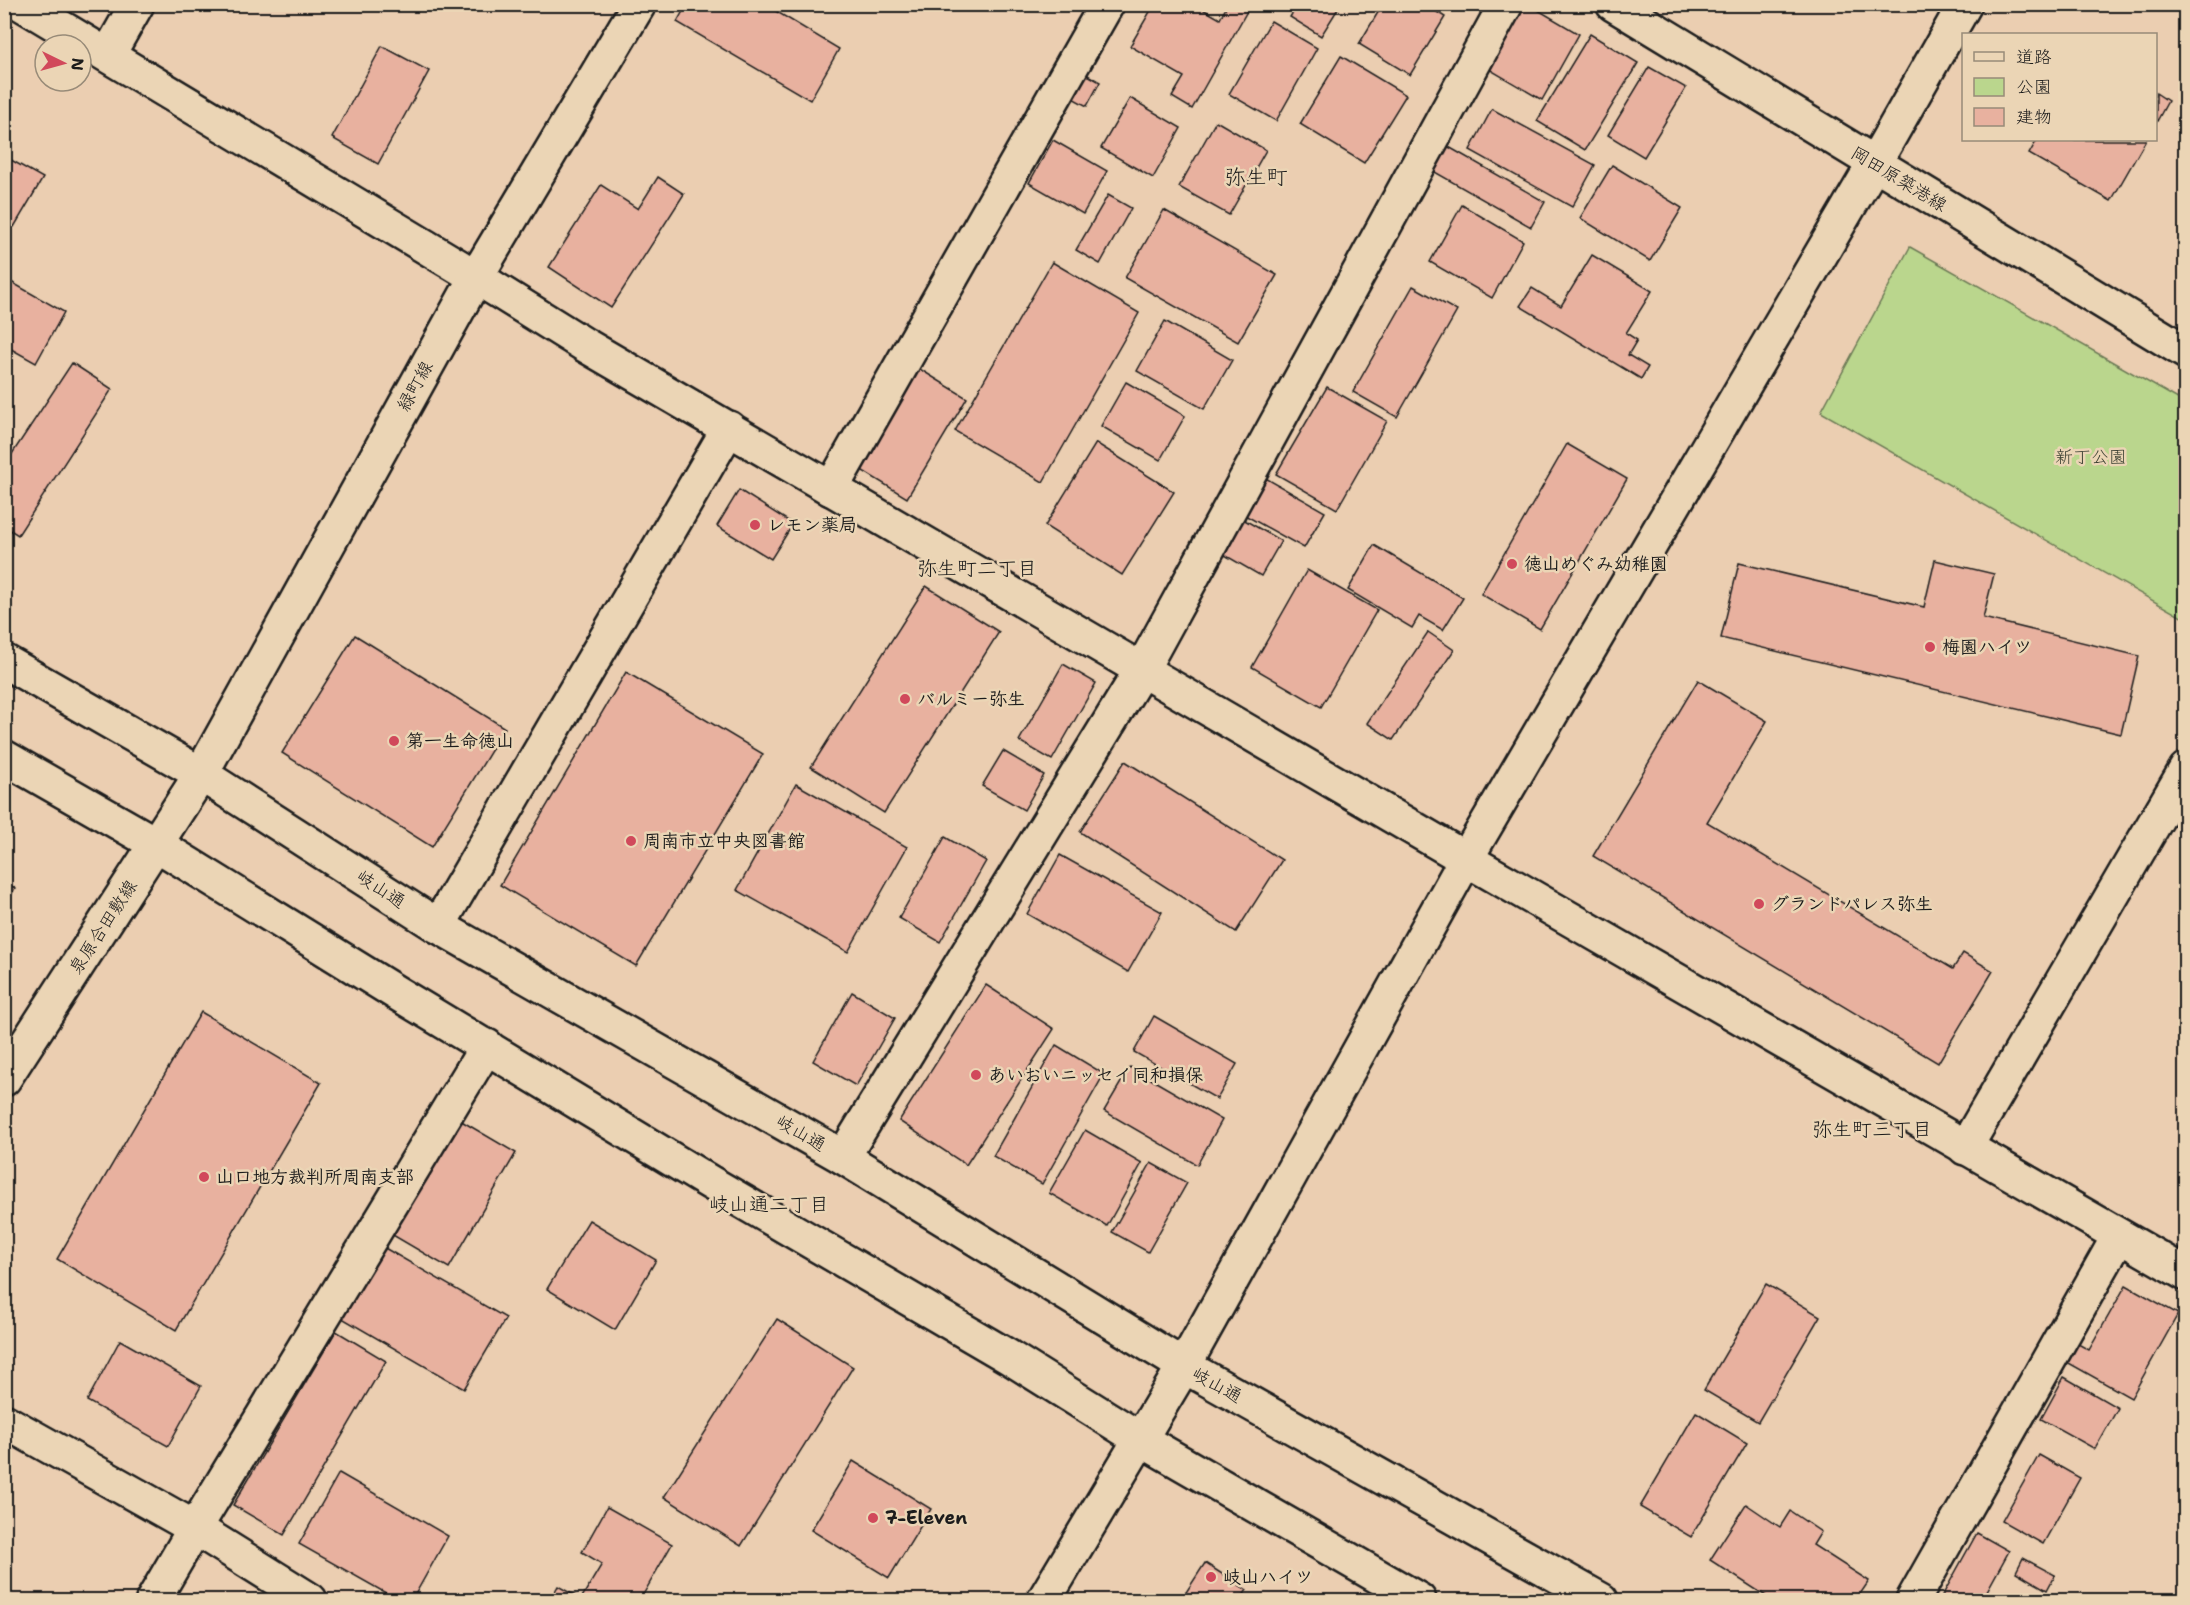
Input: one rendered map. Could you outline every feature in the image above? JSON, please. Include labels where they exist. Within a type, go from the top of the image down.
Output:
[{"type":"street","points":[[22,4],[585,345],[1466,859],[2186,1275]]},
{"type":"street","points":[[108,55],[138,4]]},
{"type":"street","name":"緑町線","points":[[201,774],[476,277],[639,4]]},
{"type":"street","points":[[831,489],[1107,4]]},
{"type":"street","points":[[843,1157],[1142,669],[1506,4]]},
{"type":"street","name":"岡田原築港線","points":[[1613,4],[2186,352]]},
{"type":"street","points":[[1044,1600],[1184,1366],[1466,859],[1874,164],[1965,4]]},
{"type":"street","points":[[438,926],[729,428]]},
{"type":"street","name":"岐山通","points":[[4,661],[201,774],[438,926],[843,1157],[1184,1366],[1600,1600]]},
{"type":"street","points":[[4,757],[156,844],[395,992],[711,1183],[1009,1357],[1140,1439],[1419,1600]]},
{"type":"street","points":[[1965,1148],[2186,769]]},
{"type":"street","name":"泉原合田敷線","points":[[4,1079],[201,774]]},
{"type":"street","points":[[153,1600],[487,1046]]},
{"type":"street","points":[[1914,1600],[2120,1236]]},
{"type":"street","points":[[4,1421],[195,1528],[310,1600]]},
{"type":"green space","name":"新丁公園","points":[[1910,247],[2185,403],[2185,619],[1821,412]]},
{"type":"building","points":[[687,4],[764,4],[839,49],[810,100],[677,22]]},
{"type":"building","points":[[1142,4],[1194,4],[1220,19],[1228,4],[1251,4],[1192,109],[1172,97],[1184,77],[1130,46],[1151,10]]},
{"type":"building","points":[[1298,4],[1341,4],[1321,36],[1290,17]]},
{"type":"building","points":[[1383,4],[1424,4],[1445,17],[1410,75],[1359,44]]},
{"type":"building","points":[[1516,4],[1528,4],[1579,34],[1542,100],[1482,65]]},
{"type":"building","points":[[1271,21],[1317,48],[1276,121],[1229,94]]},
{"type":"building","points":[[1590,34],[1638,63],[1585,150],[1537,121]]},
{"type":"building","points":[[382,46],[429,71],[378,164],[332,138]]},
{"type":"building","points":[[1341,56],[1406,95],[1364,163],[1300,124]]},
{"type":"building","points":[[1649,67],[1686,88],[1644,157],[1608,135]]},
{"type":"building","points":[[1079,70],[1100,82],[1087,106],[1065,94]]},
{"type":"building","points":[[2157,94],[2168,101],[2157,121]]},
{"type":"building","points":[[1130,98],[1181,128],[1153,178],[1101,148]]},
{"type":"building","points":[[1492,109],[1595,165],[1572,207],[1470,150]]},
{"type":"building","points":[[1216,121],[1266,150],[1229,215],[1179,187]]},
{"type":"building","points":[[1053,140],[1107,171],[1083,214],[1029,183]]},
{"type":"building","points":[[2036,141],[2145,141],[2111,201],[2029,154]]},
{"type":"building","points":[[1440,142],[1545,202],[1531,227],[1426,167]]},
{"type":"building","points":[[4,156],[43,178],[14,227],[4,221]]},
{"type":"building","points":[[1612,165],[1682,208],[1650,261],[1580,218]]},
{"type":"building","points":[[658,177],[684,194],[611,308],[549,267],[601,185],[638,209]]},
{"type":"building","points":[[1108,195],[1131,208],[1100,264],[1076,250]]},
{"type":"building","points":[[1462,205],[1523,241],[1492,298],[1430,262]]},
{"type":"building","points":[[1164,210],[1277,275],[1238,342],[1125,278]]},
{"type":"building","points":[[1592,255],[1652,291],[1626,333],[1637,340],[1628,355],[1648,367],[1641,379],[1520,306],[1532,288],[1561,306]]},
{"type":"building","points":[[1052,262],[1139,313],[1043,482],[955,431]]},
{"type":"building","points":[[4,278],[64,312],[36,363],[4,345]]},
{"type":"building","points":[[1413,286],[1457,311],[1397,417],[1353,392]]},
{"type":"building","points":[[1165,321],[1232,360],[1204,409],[1137,371]]},
{"type":"building","points":[[72,363],[112,389],[18,535],[4,526],[4,466]]},
{"type":"building","points":[[918,368],[967,398],[907,498],[858,468]]},
{"type":"building","points":[[1126,382],[1185,416],[1160,460],[1101,426]]},
{"type":"building","points":[[1327,387],[1387,421],[1337,509],[1276,474]]},
{"type":"building","points":[[1096,443],[1174,492],[1122,575],[1045,526]]},
{"type":"building","points":[[1567,444],[1627,479],[1540,629],[1481,594]]},
{"type":"building","points":[[1262,476],[1325,512],[1304,548],[1241,513]]},
{"type":"building","name":"レモン薬局","points":[[739,490],[793,524],[771,559],[717,526]]},
{"type":"building","points":[[1236,515],[1281,541],[1261,576],[1216,550]]},
{"type":"building","points":[[1374,545],[1463,598],[1443,630],[1419,616],[1412,628],[1348,590]]},
{"type":"building","name":"梅園ハイツ","points":[[1935,560],[1994,574],[1983,618],[2139,656],[2121,734],[1721,638],[1739,563],[1924,607]]},
{"type":"building","points":[[1307,570],[1377,610],[1321,707],[1252,667]]},
{"type":"building","name":"バルミー弥生","points":[[926,586],[999,632],[884,813],[811,767]]},
{"type":"building","points":[[1428,632],[1454,650],[1393,740],[1367,723]]},
{"type":"building","name":"第一生命徳山","points":[[355,635],[505,728],[432,847],[282,753]]},
{"type":"building","points":[[1063,664],[1096,683],[1052,760],[1019,741]]},
{"type":"building","points":[[626,672],[763,754],[636,966],[500,885]]},
{"type":"building","name":"グランドパレス弥生","points":[[1698,680],[1767,721],[1707,822],[1953,969],[1963,953],[1993,971],[1938,1063],[1593,856]]},
{"type":"building","points":[[1003,751],[1044,775],[1024,810],[982,786]]},
{"type":"building","points":[[1125,761],[1282,860],[1236,932],[1080,832]]},
{"type":"building","points":[[796,784],[907,847],[848,952],[737,890]]},
{"type":"building","points":[[945,837],[986,861],[940,942],[899,918]]},
{"type":"building","points":[[1060,855],[1162,912],[1128,972],[1027,914]]},
{"type":"building","points":[[4,882],[15,888],[4,907]]},
{"type":"building","name":"あいおいニッセイ同和損保","points":[[986,985],[1054,1029],[966,1165],[899,1121]]},
{"type":"building","points":[[852,992],[895,1018],[856,1086],[813,1061]]},
{"type":"building","points":[[201,1012],[321,1083],[176,1330],[57,1259]]},
{"type":"building","points":[[1154,1016],[1237,1064],[1217,1099],[1134,1052]]},
{"type":"building","points":[[1056,1045],[1104,1074],[1042,1184],[993,1156]]},
{"type":"building","points":[[1130,1067],[1222,1120],[1197,1165],[1104,1111]]},
{"type":"building","points":[[458,1119],[516,1153],[449,1268],[391,1234]]},
{"type":"building","points":[[1085,1130],[1142,1163],[1107,1226],[1049,1193]]},
{"type":"building","points":[[1151,1163],[1187,1183],[1148,1252],[1112,1232]]},
{"type":"building","points":[[589,1220],[656,1260],[615,1330],[547,1289]]},
{"type":"building","points":[[383,1247],[506,1318],[464,1389],[342,1318]]},
{"type":"building","points":[[1766,1284],[1820,1316],[1758,1422],[1704,1390]]},
{"type":"building","points":[[2126,1285],[2178,1314],[2131,1398],[2058,1357],[2069,1339],[2089,1350]]},
{"type":"building","points":[[777,1319],[853,1367],[741,1546],[664,1497]]},
{"type":"building","points":[[336,1331],[386,1361],[284,1535],[233,1505]]},
{"type":"building","points":[[120,1340],[201,1386],[168,1446],[87,1401]]},
{"type":"building","points":[[2064,1377],[2118,1408],[2095,1449],[2041,1419]]},
{"type":"building","points":[[1696,1412],[1747,1443],[1691,1537],[1640,1507]]},
{"type":"building","points":[[2039,1455],[2080,1478],[2043,1544],[2002,1521]]},
{"type":"building","points":[[853,1461],[931,1509],[889,1578],[811,1530]]},
{"type":"building","points":[[339,1473],[448,1536],[412,1600],[398,1600],[299,1544]]},
{"type":"building","points":[[1746,1504],[1780,1527],[1790,1511],[1821,1532],[1813,1545],[1869,1581],[1856,1600],[1772,1600],[1710,1560]]},
{"type":"building","points":[[607,1507],[672,1544],[640,1600],[550,1600],[558,1586],[581,1599],[602,1564],[582,1552]]},
{"type":"building","points":[[1977,1533],[2009,1551],[1982,1600],[1940,1600]]},
{"type":"building","points":[[2023,1558],[2055,1575],[2047,1590],[2016,1572]]},
{"type":"building","name":"岐山ハイツ","points":[[1205,1563],[1247,1590],[1240,1600],[1181,1600]]},
{"type":"building","points":[[2018,1592],[2033,1600],[2013,1600]]},
{"type":"place","name":"レモン薬局","points":[[755,525]]},
{"type":"place","name":"徳山めぐみ幼稚園","points":[[1512,564]]},
{"type":"place","name":"梅園ハイツ","points":[[1930,647]]},
{"type":"place","name":"バルミー弥生","points":[[905,699]]},
{"type":"place","name":"第一生命徳山","points":[[394,741]]},
{"type":"place","name":"周南市立中央図書館","points":[[631,841]]},
{"type":"place","name":"グランドパレス弥生","points":[[1759,904]]},
{"type":"place","name":"あいおいニッセイ同和損保","points":[[976,1075]]},
{"type":"place","name":"山口地方裁判所周南支部","points":[[204,1177]]},
{"type":"place","name":"7-Eleven","points":[[873,1518]]},
{"type":"place","name":"岐山ハイツ","points":[[1211,1577]]},
{"type":"district","name":"弥生町","points":[[1256,177]]},
{"type":"district","name":"弥生町二丁目","points":[[977,568]]},
{"type":"district","name":"弥生町三丁目","points":[[1872,1129]]},
{"type":"district","name":"岐山通二丁目","points":[[769,1204]]}]
